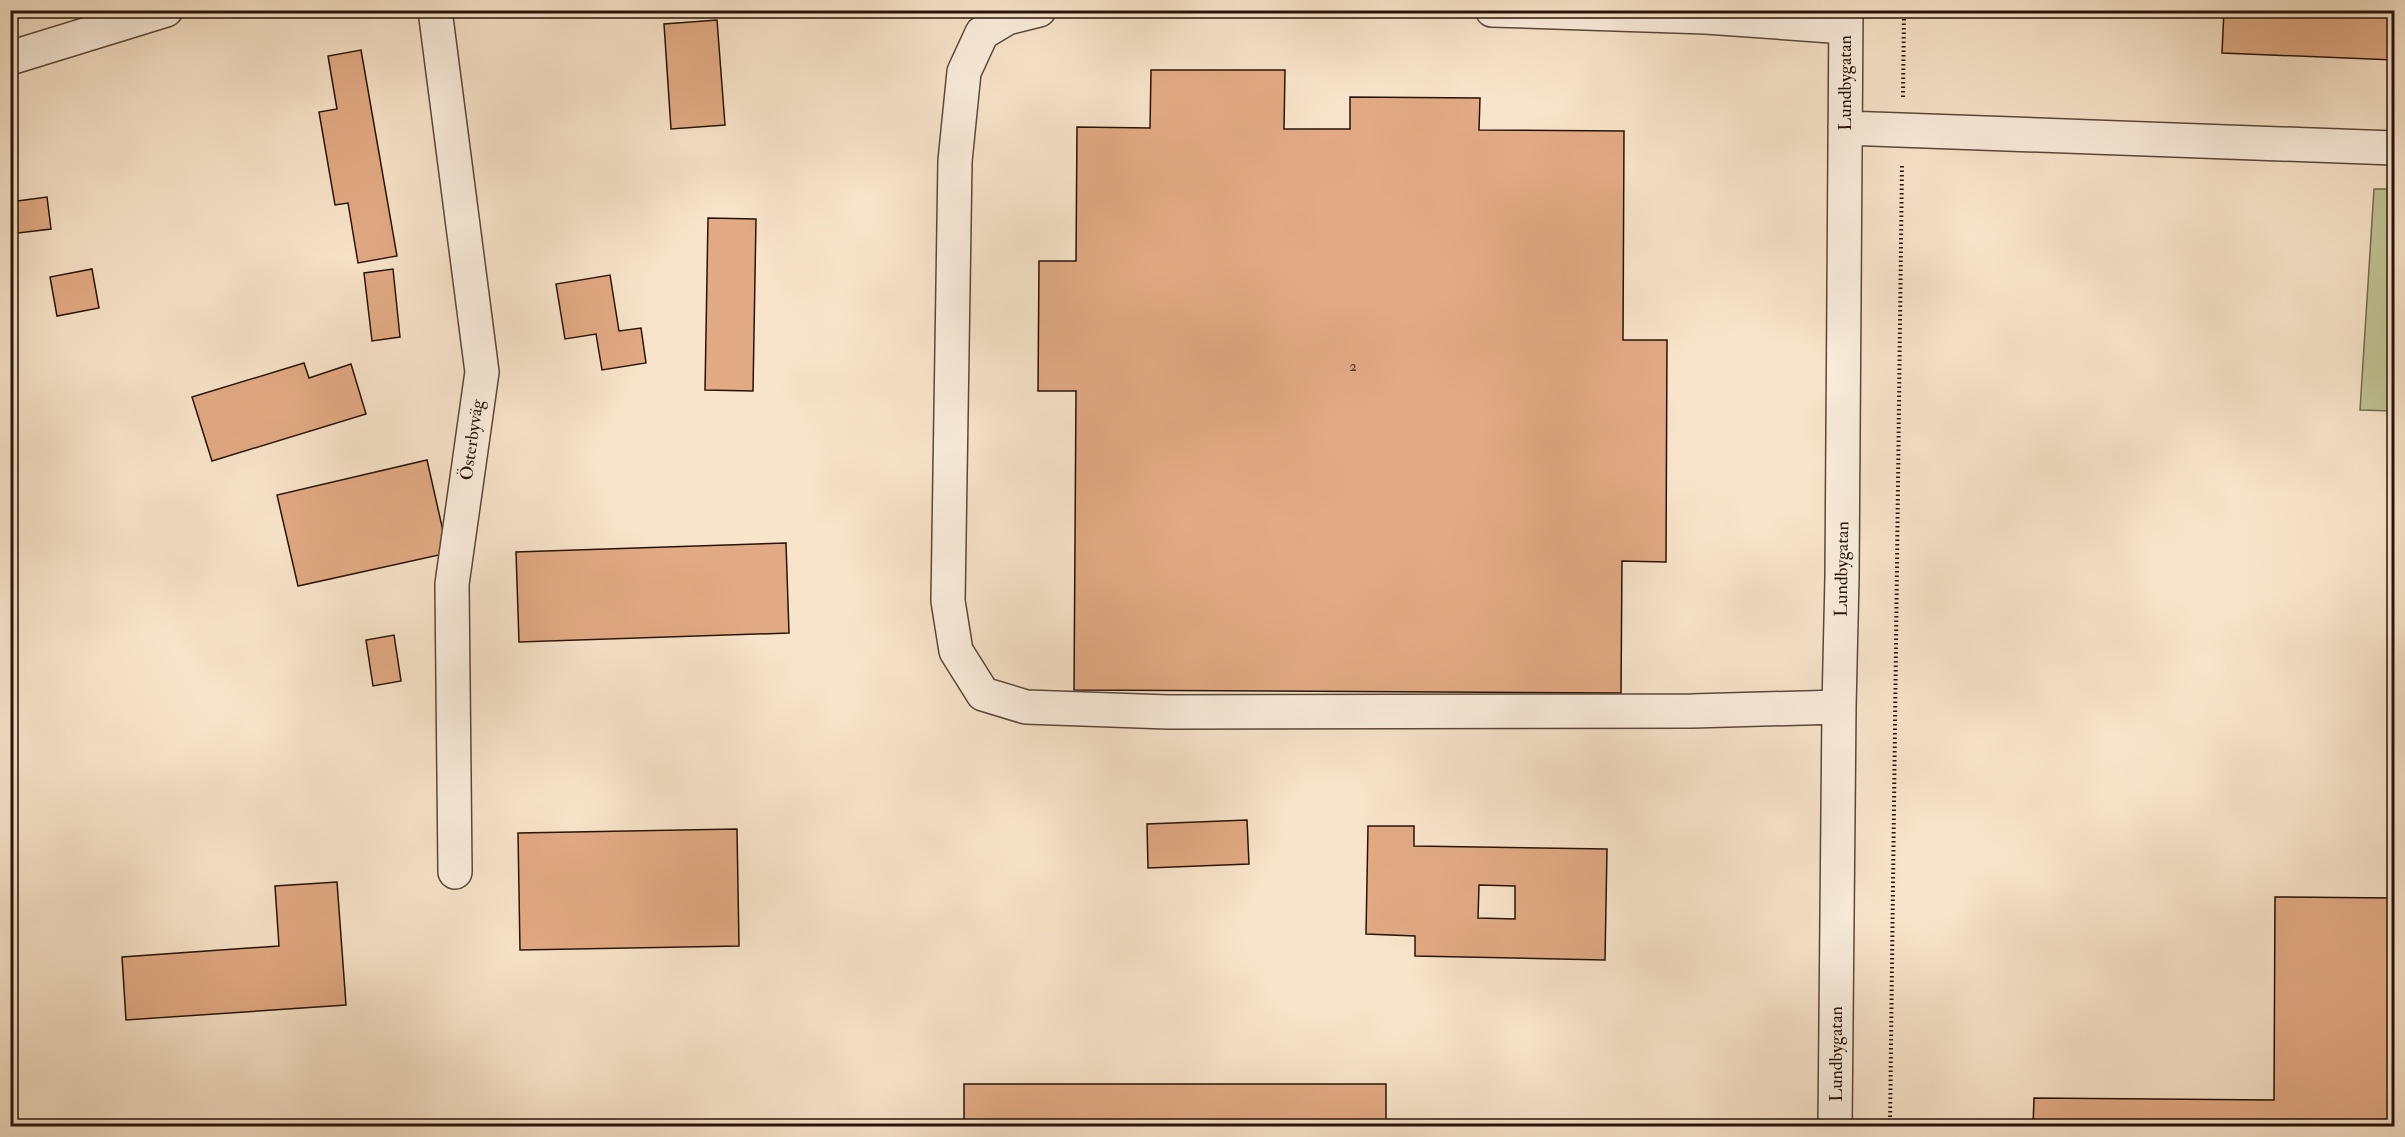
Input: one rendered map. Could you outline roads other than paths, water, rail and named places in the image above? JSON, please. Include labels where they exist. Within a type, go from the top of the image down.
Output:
[{"type":"street","points":[[10,58],[166,10]]},
{"type":"street","name":"Österbyväg","points":[[435,10],[482,372],[452,584],[455,872]]},
{"type":"street","points":[[1039,10],[1007,18],[982,33],[964,72],[955,161],[948,601],[956,651],[983,694],[1026,707],[1168,712],[1692,711],[1839,707]]},
{"type":"street","points":[[1492,10],[1845,19]]},
{"type":"street","name":"Lundbygatan","points":[[1836,1126],[1845,19]]},
{"type":"street","points":[[1845,128],[2394,148]]}]
